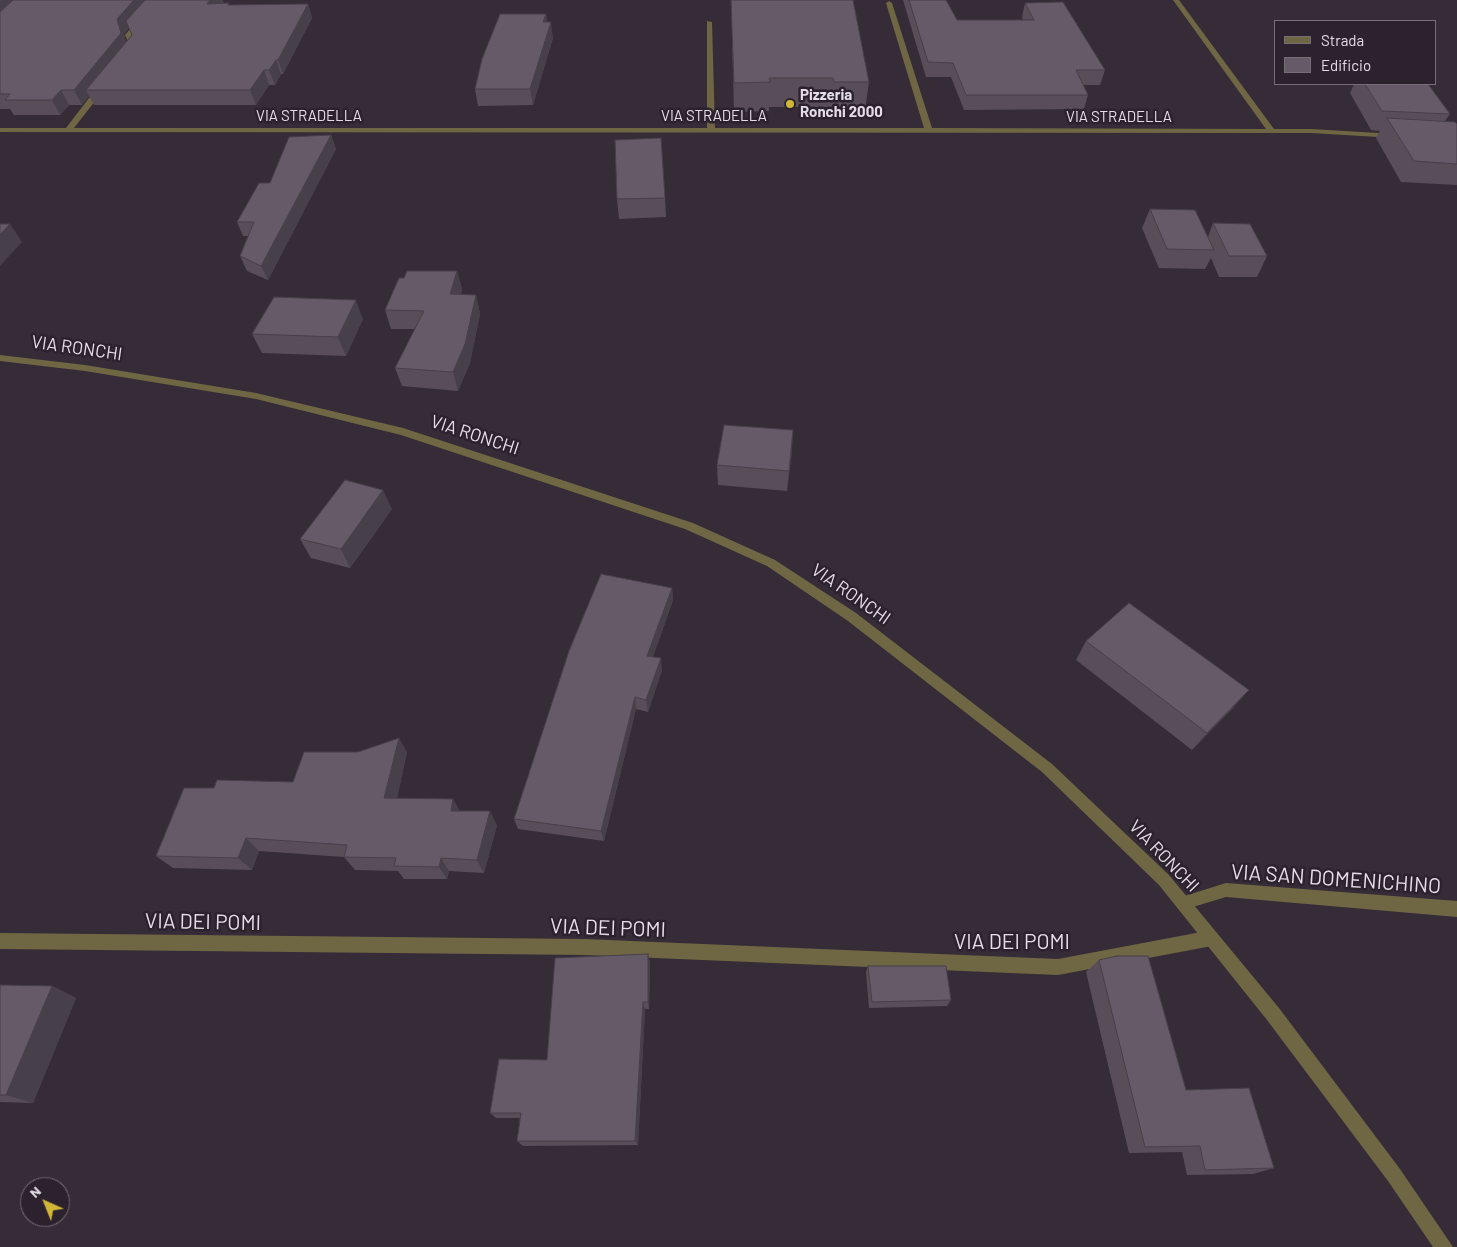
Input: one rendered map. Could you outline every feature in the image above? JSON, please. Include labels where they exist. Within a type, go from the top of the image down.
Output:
[{"type":"street","points":[[128,56],[134,48],[128,35],[159,0]]},
{"type":"street","points":[[1176,0],[1272,131]]},
{"type":"street","points":[[889,3],[929,130]]},
{"type":"street","points":[[709,22],[711,130]]},
{"type":"street","points":[[68,130],[110,78]]},
{"type":"street","name":"VIA STRADELLA","points":[[0,130],[1310,131],[1408,136]]},
{"type":"street","name":"VIA RONCHI","points":[[0,358],[85,368],[256,396],[403,432],[689,526],[763,560],[852,617],[1047,768],[1164,880],[1284,1029],[1394,1175],[1444,1247]]},
{"type":"street","name":"VIA SAN DOMENICHINO","points":[[1183,903],[1226,890],[1457,909]]},
{"type":"street","name":"VIA DEI POMI","points":[[0,941],[584,947],[1058,967],[1212,938]]},
{"type":"building","points":[[13,0],[134,0],[117,19],[121,33],[74,90],[61,90],[52,100],[5,100],[10,94],[0,94],[0,12]]},
{"type":"building","points":[[145,0],[210,0],[207,4],[229,3],[228,5],[308,4],[278,60],[269,70],[264,70],[250,90],[86,90],[132,35],[126,21]]},
{"type":"building","points":[[731,0],[853,0],[869,82],[834,82],[833,78],[769,78],[770,82],[734,83]]},
{"type":"building","points":[[909,0],[946,0],[957,20],[1034,20],[1025,3],[1063,2],[1105,70],[1076,70],[1088,95],[966,95],[953,63],[928,62]]},
{"type":"building","points":[[500,14],[546,14],[543,22],[551,22],[530,89],[475,89],[482,59]]},
{"type":"building","points":[[1366,85],[1429,85],[1450,114],[1382,111]]},
{"type":"building","points":[[1387,118],[1455,122],[1457,124],[1457,164],[1414,161]]},
{"type":"building","points":[[331,135],[261,266],[240,256],[254,222],[237,222],[259,183],[270,183],[289,137]]},
{"type":"building","points":[[661,138],[665,198],[617,199],[615,140]]},
{"type":"building","points":[[1150,209],[1195,210],[1214,250],[1167,249]]},
{"type":"building","points":[[1213,223],[1250,224],[1267,256],[1229,256]]},
{"type":"building","points":[[0,224],[10,224],[0,235]]},
{"type":"building","points":[[407,271],[457,271],[450,294],[476,295],[465,344],[453,372],[395,368],[424,311],[385,310],[399,278],[404,278]]},
{"type":"building","points":[[274,297],[356,300],[338,337],[252,334]]},
{"type":"building","points":[[724,425],[793,430],[789,471],[717,465]]},
{"type":"building","points":[[345,480],[383,490],[341,549],[300,539]]},
{"type":"building","points":[[601,574],[672,588],[647,656],[661,658],[646,700],[635,697],[601,831],[514,819],[569,651]]},
{"type":"building","points":[[1129,603],[1249,690],[1207,733],[1086,641]]},
{"type":"building","points":[[399,738],[384,798],[453,799],[451,811],[490,811],[477,860],[441,858],[439,867],[394,866],[396,858],[344,857],[347,845],[246,838],[238,858],[156,856],[184,788],[214,788],[217,780],[293,782],[304,752],[358,752]]},
{"type":"building","points":[[648,954],[648,1002],[643,1002],[635,1141],[517,1141],[521,1113],[490,1113],[499,1059],[547,1060],[555,958]]},
{"type":"building","points":[[1117,956],[1148,956],[1186,1090],[1249,1088],[1274,1168],[1205,1170],[1200,1146],[1145,1147],[1099,960]]},
{"type":"building","points":[[868,966],[946,966],[951,1000],[872,1002]]},
{"type":"building","points":[[0,985],[52,986],[6,1095],[0,1095]]},
{"type":"place","name":"Pizzeria Ronchi 2000","points":[[790,104]]}]
